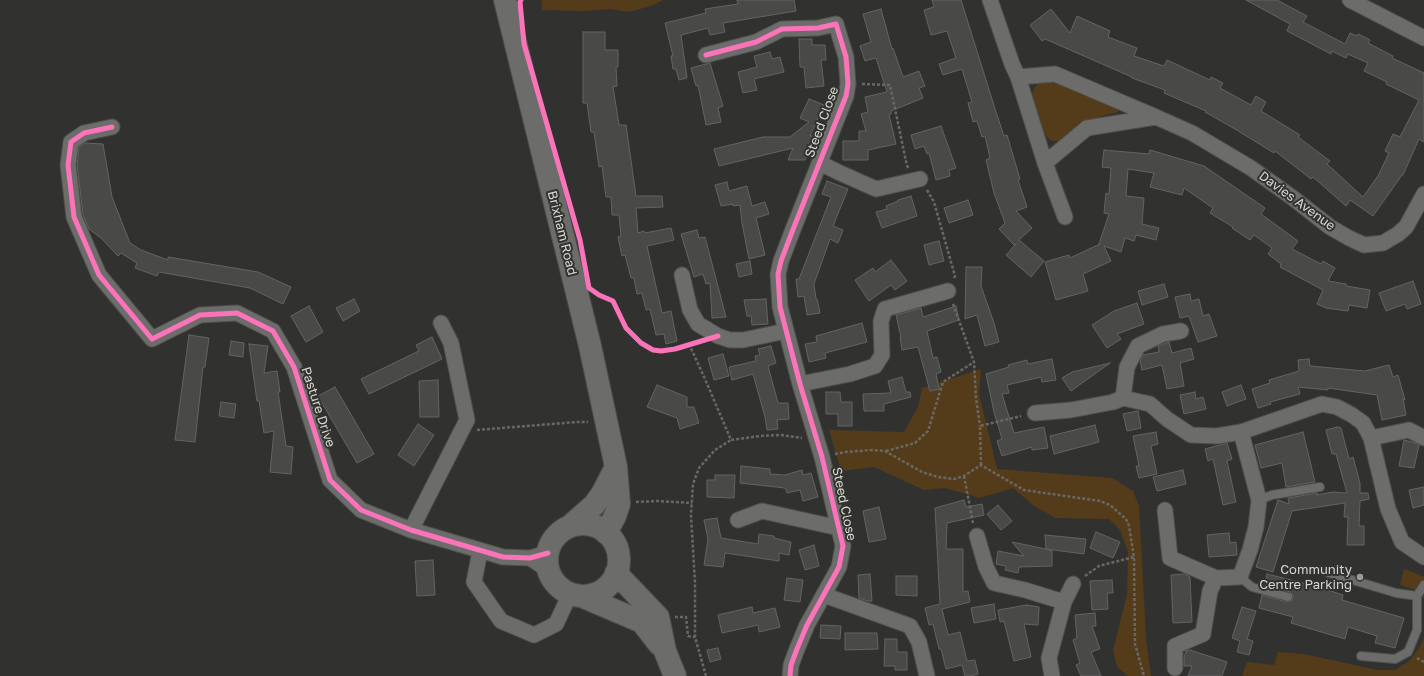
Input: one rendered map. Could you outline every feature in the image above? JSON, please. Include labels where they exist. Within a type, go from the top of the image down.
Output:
[{"type":"main road","name":"Brixham Road","points":[[505,0],[607,423],[616,467],[619,504],[615,516],[606,533]]},
{"type":"main road","points":[[616,467],[602,494],[594,505],[555,538],[542,561],[555,583],[575,595],[642,622],[665,651]]},
{"type":"main road","points":[[569,527],[585,524],[606,533],[612,538],[618,552],[618,566],[616,573],[606,588],[594,594],[575,595]]},
{"type":"main road","points":[[616,573],[658,617],[665,651],[675,676]]},
{"type":"street","points":[[990,0],[1018,78],[1045,163],[1065,217]]},
{"type":"street","points":[[1350,0],[1424,38]]},
{"type":"street","name":"Steed Close","points":[[706,55],[756,42],[782,29],[818,28],[836,24],[846,57],[848,84],[846,96],[788,243],[778,274],[780,306],[800,384],[822,457],[843,546],[839,567],[807,625],[791,665],[790,676]]},
{"type":"street","name":"Davies Avenue","points":[[1018,78],[1055,74],[1192,133],[1245,164],[1293,198],[1330,227],[1364,245],[1383,243],[1398,234],[1406,227],[1424,194]]},
{"type":"street","points":[[1045,163],[1087,128],[1156,117]]},
{"type":"street","name":"Pasture Drive","points":[[112,127],[84,133],[71,142],[68,165],[74,217],[99,275],[152,338],[200,315],[237,313],[273,331],[294,367],[330,480],[361,510],[411,530],[480,551],[503,557],[542,561]]},
{"type":"street","name":"Steed Close","points":[[820,162],[838,172],[876,188],[920,179]]},
{"type":"street","points":[[682,275],[690,310],[698,324],[718,336],[730,340],[743,340],[786,331]]},
{"type":"street","points":[[800,384],[850,374],[875,366],[882,355],[881,320],[885,309],[948,291]]},
{"type":"street","points":[[411,530],[467,420],[451,343],[441,323]]},
{"type":"street","points":[[1123,398],[1126,367],[1138,346],[1163,334],[1181,331]]},
{"type":"street","points":[[1035,413],[1071,410],[1112,402],[1123,398],[1150,404],[1167,419],[1191,435],[1217,436],[1241,432],[1322,404],[1337,407],[1363,423],[1371,438],[1388,509],[1402,542],[1424,557]]},
{"type":"street","points":[[1371,438],[1409,430],[1424,438]]},
{"type":"street","points":[[1165,510],[1170,558],[1216,578],[1240,577],[1254,534],[1260,500],[1241,432]]},
{"type":"street","name":"Steed Close","points":[[738,520],[762,511],[839,528]]},
{"type":"street","points":[[977,536],[986,567],[994,583],[1025,590],[1064,602]]},
{"type":"street","points":[[480,551],[474,582],[501,622],[534,635],[556,624],[575,595]]},
{"type":"street","points":[[1175,668],[1175,646],[1203,634],[1210,591],[1216,578]]},
{"type":"street","points":[[1052,676],[1049,658],[1060,612],[1073,584]]},
{"type":"street","points":[[824,595],[910,626],[919,642],[927,676]]},
{"type":"lane","points":[[1260,500],[1272,495],[1320,487]]},
{"type":"lane","points":[[1329,573],[1396,593],[1417,596]]},
{"type":"lane","points":[[1240,577],[1252,587],[1288,598]]},
{"type":"lane","points":[[1361,656],[1395,659],[1408,652],[1417,630],[1417,596],[1424,585]]},
{"type":"path","points":[[948,291],[974,362],[976,398],[980,426],[980,465]]},
{"type":"path","points":[[682,347],[718,336]]},
{"type":"path","points":[[689,344],[731,440]]},
{"type":"path","points":[[822,457],[845,452],[873,450],[885,451],[915,443],[928,431],[943,382],[974,362]]},
{"type":"path","points":[[980,426],[1035,413]]},
{"type":"path","points":[[461,431],[577,422],[607,423]]},
{"type":"path","points":[[706,676],[695,637],[695,583],[691,515],[693,484],[699,468],[715,450],[731,440],[781,435],[817,440]]},
{"type":"path","points":[[885,451],[922,472],[954,479],[964,476],[980,465]]},
{"type":"path","points":[[980,465],[1024,490],[1100,501],[1110,505],[1126,519],[1129,526],[1134,557],[1135,644],[1144,676]]},
{"type":"path","points":[[964,476],[972,521],[977,536]]},
{"type":"path","points":[[656,501],[692,503]]},
{"type":"path","points":[[1073,584],[1099,566],[1134,557]]},
{"type":"shaded area","points":[[542,0],[663,0],[651,6],[628,12],[611,9],[582,11],[542,10]]},
{"type":"shaded area","points":[[1050,82],[1064,84],[1118,107],[1118,112],[1083,121],[1063,138],[1058,141],[1052,141],[1045,135],[1032,96],[1033,90],[1038,83]]},
{"type":"shaded area","points":[[981,369],[979,394],[997,469],[1112,478],[1133,491],[1139,506],[1146,638],[1151,676],[1128,676],[1117,667],[1113,650],[1127,595],[1128,552],[1120,530],[1109,519],[1056,518],[1034,506],[1013,488],[980,498],[945,488],[924,490],[874,467],[841,471],[829,430],[904,432],[918,407],[922,388]]},
{"type":"shaded area","points":[[1404,569],[1424,577],[1424,599],[1416,590],[1400,585]]},
{"type":"shaded area","points":[[1424,638],[1424,676],[1242,676],[1247,662],[1274,665],[1278,652],[1304,654],[1377,670],[1396,670],[1409,661],[1418,650]]},
{"type":"building","points":[[737,0],[794,0],[796,11],[723,23],[725,32],[710,35],[708,28],[681,35],[687,78],[679,80],[676,69],[673,69],[671,56],[673,56],[665,23],[706,13],[705,9],[738,4]]},
{"type":"building","points":[[932,0],[961,0],[1004,136],[1007,135],[1020,179],[1018,180],[1027,207],[1016,211],[1032,228],[1019,240],[1044,261],[1031,277],[1006,255],[1016,244],[1014,245],[999,229],[1005,223],[994,193],[986,160],[990,158],[985,136],[982,137],[977,121],[973,122],[968,103],[972,102],[962,69],[943,75],[939,64],[956,58],[947,31],[931,35],[924,10],[934,7]]},
{"type":"building","points":[[1246,0],[1277,0],[1307,16],[1303,22],[1345,44],[1350,33],[1357,36],[1358,34],[1370,40],[1368,43],[1393,56],[1392,58],[1424,73],[1424,142],[1419,139],[1403,175],[1373,216],[1350,200],[1346,206],[1313,177],[1311,179],[1275,151],[1274,153],[1205,112],[1206,111],[1164,93],[1165,90],[1132,78],[1045,39],[1042,41],[1030,25],[1051,9],[1070,33],[1077,16],[1110,31],[1108,37],[1137,48],[1134,56],[1164,66],[1167,60],[1210,80],[1211,77],[1223,83],[1220,88],[1251,105],[1256,96],[1266,102],[1261,111],[1300,135],[1298,137],[1330,161],[1327,164],[1363,197],[1378,176],[1389,153],[1385,151],[1393,134],[1400,137],[1419,100],[1386,84],[1387,82],[1364,71],[1368,63],[1348,54],[1346,58],[1332,51],[1331,54],[1287,31],[1290,24]]},
{"type":"building","points":[[881,9],[892,49],[893,48],[903,77],[919,71],[925,86],[919,88],[923,98],[891,111],[891,114],[889,115],[896,144],[868,150],[868,160],[843,160],[843,141],[859,141],[859,131],[866,131],[861,114],[868,112],[865,97],[887,92],[876,58],[865,61],[860,46],[871,42],[863,14]]},
{"type":"building","points":[[583,32],[605,32],[605,50],[618,50],[618,67],[616,67],[617,86],[613,87],[619,125],[626,125],[636,196],[662,196],[663,207],[636,208],[638,233],[671,228],[674,240],[647,246],[662,313],[671,311],[677,341],[666,344],[664,334],[656,335],[650,309],[646,310],[642,293],[637,294],[634,278],[631,278],[625,255],[622,256],[618,237],[621,236],[619,215],[612,215],[611,197],[606,197],[602,166],[599,167],[594,132],[591,132],[587,103],[583,103]]},
{"type":"building","points":[[799,39],[812,39],[812,45],[825,45],[826,60],[821,60],[824,86],[806,88],[804,67],[800,67]]},
{"type":"building","points":[[770,52],[772,59],[780,57],[784,72],[754,79],[757,90],[743,93],[738,72],[757,67],[754,56]]},
{"type":"building","points":[[710,63],[723,106],[718,108],[721,122],[706,125],[698,85],[696,86],[691,68]]},
{"type":"building","points":[[809,99],[824,105],[810,136],[818,136],[819,140],[807,144],[812,146],[805,160],[788,160],[793,148],[719,166],[714,149],[763,137],[790,137],[809,122],[800,118]]},
{"type":"building","points":[[941,126],[956,168],[949,170],[950,176],[936,180],[929,153],[927,154],[924,146],[915,149],[911,135]]},
{"type":"building","points":[[85,143],[103,144],[112,197],[130,243],[141,250],[168,260],[168,257],[258,272],[291,287],[283,304],[250,288],[159,272],[157,276],[135,268],[137,263],[121,253],[118,256],[101,238],[89,229],[83,215],[77,165],[79,147]]},
{"type":"building","points":[[1104,150],[1149,154],[1150,150],[1204,166],[1265,208],[1261,214],[1298,241],[1292,249],[1321,264],[1323,261],[1335,268],[1328,281],[1370,290],[1367,308],[1349,305],[1348,311],[1326,308],[1317,304],[1323,290],[1280,267],[1281,264],[1268,254],[1272,248],[1254,235],[1250,240],[1232,228],[1233,227],[1210,213],[1213,208],[1184,188],[1182,195],[1150,187],[1154,173],[1128,169],[1126,196],[1144,198],[1142,224],[1159,228],[1156,240],[1136,235],[1134,241],[1125,238],[1121,252],[1104,246],[1111,261],[1083,274],[1088,291],[1056,300],[1045,262],[1069,255],[1070,258],[1100,244],[1109,214],[1104,213],[1106,193],[1109,194],[1111,168],[1102,167]]},
{"type":"building","points":[[827,181],[848,189],[833,226],[843,230],[838,243],[830,239],[814,284],[820,313],[807,315],[804,296],[798,297],[796,279],[799,279],[831,197],[822,194]]},
{"type":"building","points":[[727,182],[729,191],[747,186],[752,206],[765,202],[769,214],[756,218],[765,255],[749,259],[740,205],[733,206],[733,204],[721,206],[715,185]]},
{"type":"building","points":[[911,196],[917,216],[882,228],[876,212],[887,209],[886,206]]},
{"type":"building","points":[[968,200],[973,215],[949,223],[944,208]]},
{"type":"building","points":[[697,230],[699,238],[705,237],[726,317],[712,318],[710,283],[706,284],[703,274],[694,277],[681,234]]},
{"type":"building","points":[[939,241],[944,261],[929,265],[924,245]]},
{"type":"building","points":[[891,260],[907,281],[895,290],[891,285],[869,301],[855,280],[873,268],[875,272]]},
{"type":"building","points":[[750,261],[752,274],[739,277],[736,264]]},
{"type":"building","points":[[966,267],[982,267],[981,286],[999,342],[985,346],[977,315],[965,319]]},
{"type":"building","points":[[1413,281],[1421,304],[1407,309],[1405,304],[1386,311],[1379,293]]},
{"type":"building","points":[[1164,284],[1168,297],[1142,305],[1138,291]]},
{"type":"building","points":[[1190,294],[1191,301],[1199,299],[1203,316],[1209,314],[1217,336],[1198,342],[1189,316],[1180,318],[1175,297]]},
{"type":"building","points":[[354,299],[360,311],[343,321],[336,308]]},
{"type":"building","points":[[766,299],[768,324],[752,325],[751,316],[747,316],[744,300]]},
{"type":"building","points":[[1137,303],[1144,324],[1117,334],[1121,339],[1107,348],[1092,325],[1114,311]]},
{"type":"building","points":[[309,306],[323,332],[306,342],[291,316]]},
{"type":"building","points":[[956,306],[959,320],[927,331],[933,358],[937,357],[941,372],[936,374],[939,389],[930,391],[918,347],[902,350],[901,337],[896,315],[921,308],[923,317]]},
{"type":"building","points":[[862,323],[867,342],[825,353],[826,358],[809,362],[805,344],[817,342],[816,336]]},
{"type":"building","points":[[189,335],[209,338],[205,367],[203,367],[195,442],[175,440]]},
{"type":"building","points":[[432,337],[442,359],[369,394],[361,379],[419,351],[416,345]]},
{"type":"building","points":[[231,341],[244,343],[243,357],[229,355]]},
{"type":"building","points":[[1169,342],[1172,353],[1191,348],[1194,359],[1180,363],[1184,386],[1167,389],[1162,365],[1142,370],[1140,361],[1143,355],[1159,352],[1158,346]]},
{"type":"building","points":[[249,344],[268,346],[264,373],[277,371],[280,392],[278,392],[286,446],[293,447],[291,474],[270,472],[274,431],[264,433],[259,401],[257,401]]},
{"type":"building","points":[[771,346],[776,363],[768,366],[778,403],[788,403],[789,419],[777,420],[778,429],[767,430],[765,417],[753,374],[732,380],[729,367],[756,361],[755,356],[760,355],[758,349]]},
{"type":"building","points":[[723,354],[729,376],[714,380],[708,358]]},
{"type":"building","points":[[1052,359],[1056,380],[1042,382],[1041,377],[1007,385],[1009,393],[1002,394],[1014,433],[1044,427],[1048,448],[1032,450],[1032,447],[1002,456],[997,441],[1002,439],[994,412],[986,374],[1009,367],[1008,365],[1027,360],[1028,364]]},
{"type":"building","points":[[1309,359],[1310,366],[1365,371],[1389,365],[1393,377],[1398,375],[1405,400],[1403,399],[1406,415],[1382,420],[1377,395],[1328,388],[1328,390],[1298,387],[1300,394],[1270,402],[1271,404],[1258,408],[1252,389],[1270,383],[1269,380],[1299,371],[1298,360]]},
{"type":"building","points":[[1110,363],[1071,391],[1062,378],[1072,372]]},
{"type":"building","points":[[902,377],[906,392],[910,392],[911,397],[884,404],[884,411],[864,411],[863,394],[891,393],[888,381]]},
{"type":"building","points":[[438,380],[439,417],[420,417],[419,381]]},
{"type":"building","points":[[657,385],[687,397],[687,407],[694,407],[699,423],[680,429],[677,418],[647,407]]},
{"type":"building","points":[[1241,385],[1246,399],[1227,406],[1222,392]]},
{"type":"building","points":[[335,387],[374,454],[357,463],[318,396]]},
{"type":"building","points":[[826,392],[840,392],[841,402],[852,402],[852,426],[838,426],[838,414],[826,414]]},
{"type":"building","points":[[1195,392],[1196,399],[1203,397],[1206,409],[1184,414],[1180,395]]},
{"type":"building","points":[[221,402],[236,404],[234,418],[219,416]]},
{"type":"building","points":[[1138,411],[1141,428],[1127,431],[1123,414]]},
{"type":"building","points":[[418,424],[434,435],[414,466],[398,455]]},
{"type":"building","points":[[1095,425],[1099,442],[1054,454],[1050,436]]},
{"type":"building","points":[[1337,427],[1341,428],[1349,459],[1353,457],[1360,483],[1360,493],[1368,493],[1369,499],[1360,501],[1359,526],[1364,526],[1364,545],[1347,545],[1348,517],[1344,517],[1345,503],[1292,511],[1273,572],[1256,567],[1278,500],[1289,504],[1288,498],[1317,493],[1317,495],[1333,492],[1347,493],[1336,454],[1332,454],[1326,430]]},
{"type":"building","points":[[1156,432],[1158,444],[1151,446],[1157,474],[1139,478],[1136,466],[1139,466],[1133,436]]},
{"type":"building","points":[[1303,432],[1315,482],[1286,487],[1282,463],[1261,468],[1255,445]]},
{"type":"building","points":[[1404,440],[1419,445],[1414,468],[1399,466]]},
{"type":"building","points":[[1227,443],[1232,459],[1227,461],[1236,502],[1223,505],[1213,459],[1208,461],[1205,449]]},
{"type":"building","points":[[741,466],[770,469],[770,474],[785,475],[802,470],[803,475],[811,473],[818,497],[803,501],[800,490],[787,493],[785,488],[740,483]]},
{"type":"building","points":[[1183,470],[1186,484],[1157,491],[1153,477]]},
{"type":"building","points":[[715,475],[735,475],[734,498],[707,497],[707,480],[715,480]]},
{"type":"building","points":[[1424,487],[1424,505],[1413,508],[1409,490]]},
{"type":"building","points":[[964,500],[966,507],[982,504],[984,515],[947,523],[946,549],[963,549],[963,592],[968,591],[970,602],[942,609],[948,635],[960,632],[967,661],[975,660],[978,674],[970,676],[965,676],[962,665],[946,669],[933,624],[929,625],[925,608],[940,604],[935,508]]},
{"type":"building","points":[[998,505],[1012,521],[1001,530],[987,514]]},
{"type":"building","points":[[879,507],[886,539],[869,542],[863,511]]},
{"type":"building","points":[[717,518],[721,538],[758,544],[759,534],[774,536],[774,538],[791,542],[789,555],[779,553],[779,561],[725,553],[723,567],[704,565],[708,539],[704,520]]},
{"type":"building","points":[[1096,532],[1120,542],[1113,558],[1090,548]]},
{"type":"building","points":[[1229,533],[1230,543],[1236,542],[1237,555],[1209,557],[1207,535]]},
{"type":"building","points":[[1045,535],[1086,539],[1084,554],[1046,549]]},
{"type":"building","points":[[1012,542],[1052,551],[1052,566],[1019,567],[1018,573],[1005,570],[1006,566],[996,564],[998,551],[1024,556]]},
{"type":"building","points":[[814,545],[819,566],[805,570],[799,550]]},
{"type":"building","points":[[433,560],[435,595],[417,596],[415,561]]},
{"type":"building","points":[[870,574],[872,601],[868,601],[859,598],[858,575]]},
{"type":"building","points":[[1185,574],[1190,577],[1192,622],[1173,623],[1171,575]]},
{"type":"building","points":[[1267,574],[1315,586],[1343,595],[1342,600],[1404,618],[1395,648],[1375,643],[1377,636],[1348,627],[1345,639],[1291,623],[1293,617],[1259,608],[1262,595],[1287,602],[1292,601],[1293,598],[1293,595],[1290,592],[1265,585]]},
{"type":"building","points":[[896,576],[917,576],[917,596],[896,595]]},
{"type":"building","points":[[787,578],[803,580],[800,602],[784,600]]},
{"type":"building","points":[[1112,580],[1113,593],[1107,593],[1108,609],[1092,610],[1090,581]]},
{"type":"building","points":[[994,604],[996,619],[974,623],[971,608]]},
{"type":"building","points":[[1027,605],[1039,607],[1038,625],[1024,624],[1031,657],[1014,661],[1004,621],[1000,622],[998,610]]},
{"type":"building","points":[[752,607],[753,613],[775,608],[780,627],[759,632],[758,625],[722,633],[718,615]]},
{"type":"building","points":[[1242,607],[1256,611],[1247,639],[1253,641],[1249,655],[1237,652],[1240,641],[1232,638]]},
{"type":"building","points":[[1095,613],[1096,626],[1092,626],[1100,649],[1091,652],[1101,676],[1081,676],[1076,665],[1080,663],[1073,640],[1077,638],[1075,615]]},
{"type":"building","points":[[821,625],[841,626],[840,639],[820,638]]},
{"type":"building","points":[[845,633],[877,633],[878,649],[845,650]]},
{"type":"building","points":[[885,639],[897,639],[897,652],[907,652],[907,670],[895,670],[895,666],[884,666]]},
{"type":"building","points":[[718,648],[721,659],[710,662],[707,650]]},
{"type":"building","points":[[1190,650],[1227,662],[1222,676],[1188,676],[1192,666],[1184,666],[1184,658],[1186,651]]},
{"type":"cycle path","points":[[521,0],[524,44],[580,240],[589,288],[599,295],[613,301],[626,328],[641,343],[653,350],[661,351],[675,349],[718,336]]},
{"type":"cycle path","points":[[706,55],[756,42],[782,29],[818,28],[836,24],[846,57],[848,84],[846,96],[792,232],[781,261],[778,274],[780,307],[800,384],[822,457],[843,546],[839,567],[807,625],[791,665],[790,676]]},
{"type":"cycle path","points":[[112,127],[84,133],[71,142],[68,165],[74,217],[99,275],[152,339],[200,315],[237,313],[273,331],[294,367],[330,480],[361,510],[411,530],[503,557],[530,558],[548,553]]},
{"type":"place","name":"Community Centre Parking","points":[[1360,577]]}]
